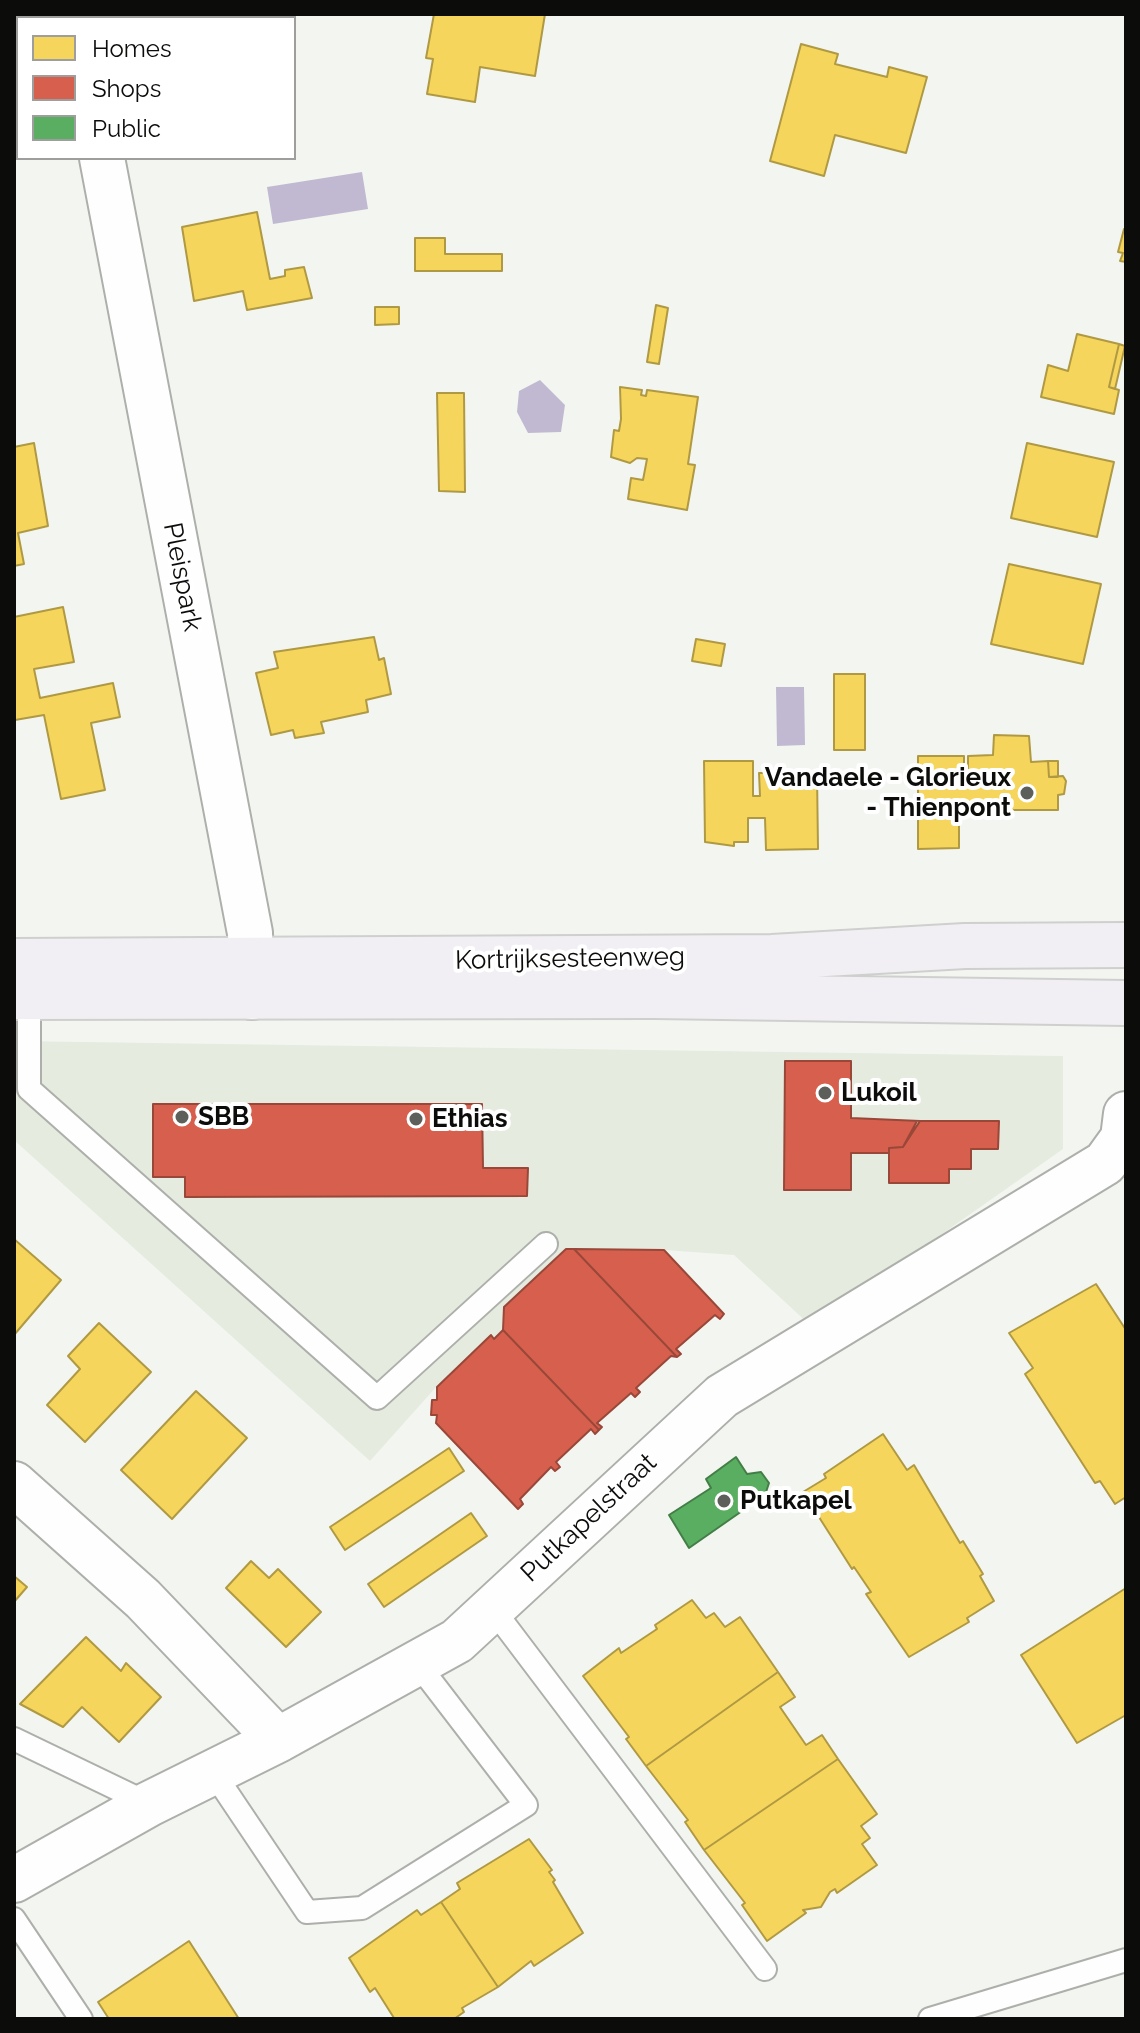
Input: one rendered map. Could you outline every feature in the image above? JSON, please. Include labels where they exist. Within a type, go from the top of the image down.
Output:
[{"type":"main road","name":"Kortrijksesteenweg","points":[[252,979],[965,946],[1126,945]]},
{"type":"main road","name":"Kortrijksesteenweg","points":[[21,979],[252,979],[654,996],[1126,1003]]},
{"type":"street","name":"Pleispark","points":[[102,160],[250,933],[252,979]]},
{"type":"street","name":"Putkapelstraat","points":[[14,1880],[149,1804],[278,1740],[457,1641],[722,1396],[1105,1163],[1125,1134]]},
{"type":"street","points":[[14,1484],[143,1599],[278,1740]]},
{"type":"lane","points":[[21,979],[29,1089],[377,1398],[546,1244]]},
{"type":"lane","points":[[492,1608],[765,1969]]},
{"type":"lane","points":[[213,1772],[307,1912],[362,1908],[526,1805],[417,1663]]},
{"type":"lane","points":[[14,1739],[149,1804]]},
{"type":"lane","points":[[14,1919],[81,2019]]},
{"type":"lane","points":[[930,2019],[1126,1960]]},
{"type":"shaded area","points":[[362,172],[368,209],[273,224],[267,187]]},
{"type":"shaded area","points":[[540,380],[565,405],[561,432],[528,433],[517,412],[519,391]]},
{"type":"shaded area","points":[[776,687],[804,687],[805,745],[777,746]]},
{"type":"shaded area","points":[[14,1041],[1063,1056],[1063,1149],[811,1326],[734,1255],[665,1250],[566,1249],[504,1307],[502,1331],[494,1339],[491,1336],[437,1386],[370,1461],[14,1140]]},
{"type":"building: Homes","points":[[434,14],[545,14],[535,76],[480,67],[475,102],[427,94],[433,59],[426,58]]},
{"type":"building: Homes","points":[[801,44],[838,54],[835,64],[887,77],[889,67],[927,77],[906,153],[835,135],[824,176],[770,161]]},
{"type":"building: Homes","points":[[257,212],[270,279],[285,276],[285,270],[304,267],[312,298],[247,310],[243,291],[194,301],[182,227]]},
{"type":"building: Homes","points":[[1124,229],[1126,262],[1120,261],[1123,253],[1118,252]]},
{"type":"building: Homes","points":[[415,238],[445,238],[445,254],[502,254],[502,271],[415,271]]},
{"type":"building: Homes","points":[[656,305],[668,308],[659,364],[647,362]]},
{"type":"building: Homes","points":[[375,307],[399,307],[399,324],[375,325]]},
{"type":"building: Homes","points":[[1077,334],[1119,344],[1109,387],[1119,390],[1114,414],[1041,397],[1048,365],[1068,371]]},
{"type":"building: Homes","points":[[1119,344],[1125,346],[1115,389],[1109,387]]},
{"type":"building: Homes","points":[[620,387],[642,390],[641,395],[646,396],[647,390],[698,397],[688,464],[695,465],[687,510],[628,499],[631,478],[643,480],[647,459],[637,458],[630,463],[611,457],[614,430],[619,431],[621,419]]},
{"type":"building: Homes","points":[[437,393],[464,393],[465,492],[439,491]]},
{"type":"building: Homes","points":[[34,443],[48,526],[18,533],[24,564],[14,566],[14,447]]},
{"type":"building: Homes","points":[[1027,443],[1114,462],[1097,537],[1011,518]]},
{"type":"building: Homes","points":[[1009,564],[1101,584],[1083,664],[991,644]]},
{"type":"building: Homes","points":[[63,607],[74,662],[34,669],[40,698],[113,683],[120,717],[91,723],[105,790],[61,799],[44,715],[15,720],[14,617]]},
{"type":"building: Homes","points":[[374,637],[379,660],[384,658],[391,694],[366,700],[368,712],[321,722],[324,733],[295,738],[293,730],[271,735],[256,673],[278,668],[274,652]]},
{"type":"building: Homes","points":[[696,639],[725,644],[721,666],[692,661]]},
{"type":"building: Homes","points":[[834,674],[865,674],[865,750],[834,750]]},
{"type":"building: Homes","points":[[994,735],[1029,736],[1031,762],[1048,761],[1049,777],[1063,776],[1066,781],[1064,794],[1058,795],[1058,810],[972,810],[972,806],[959,805],[959,848],[918,849],[918,756],[964,756],[964,779],[968,779],[968,756],[993,755]]},
{"type":"building: Homes","points":[[704,761],[753,761],[753,796],[760,796],[759,773],[817,773],[818,849],[766,850],[765,818],[748,818],[748,842],[734,842],[734,846],[705,842]]},
{"type":"building: Homes","points":[[1048,761],[1058,761],[1058,777],[1049,777]]},
{"type":"building: Homes","points":[[14,1239],[61,1280],[14,1335]]},
{"type":"building: Homes","points":[[1096,1284],[1126,1330],[1126,1497],[1115,1504],[1100,1481],[1095,1483],[1025,1374],[1033,1368],[1009,1333]]},
{"type":"building: Homes","points":[[99,1323],[151,1372],[85,1442],[47,1405],[80,1369],[68,1356]]},
{"type":"building: Homes","points":[[196,1391],[247,1438],[172,1519],[121,1470]]},
{"type":"building: Homes","points":[[883,1434],[907,1470],[914,1465],[960,1543],[963,1541],[983,1574],[980,1576],[994,1601],[967,1618],[969,1622],[909,1657],[866,1594],[871,1592],[854,1567],[852,1569],[803,1492]]},
{"type":"building: Homes","points":[[449,1448],[464,1471],[345,1550],[330,1527]]},
{"type":"building: Homes","points":[[471,1513],[487,1536],[384,1607],[368,1584]]},
{"type":"building: Homes","points":[[251,1561],[269,1578],[278,1569],[321,1612],[286,1647],[226,1588]]},
{"type":"building: Homes","points":[[14,1576],[27,1587],[14,1602]]},
{"type":"building: Homes","points":[[1126,1588],[1126,1715],[1077,1743],[1021,1655]]},
{"type":"building: Homes","points":[[692,1600],[706,1618],[714,1613],[725,1627],[740,1617],[778,1672],[646,1766],[626,1739],[629,1737],[583,1676],[619,1648],[621,1653],[657,1629],[655,1625]]},
{"type":"building: Homes","points":[[86,1637],[121,1671],[126,1663],[161,1697],[119,1742],[82,1707],[63,1727],[20,1704]]},
{"type":"building: Homes","points":[[778,1672],[795,1697],[780,1707],[806,1745],[822,1735],[838,1759],[704,1850],[685,1822],[688,1820],[646,1766]]},
{"type":"building: Homes","points":[[838,1759],[877,1814],[861,1826],[870,1838],[862,1844],[877,1865],[837,1893],[835,1889],[830,1892],[821,1907],[803,1910],[806,1913],[767,1941],[742,1905],[745,1903],[704,1850]]},
{"type":"building: Homes","points":[[529,1839],[552,1870],[549,1872],[555,1880],[553,1882],[583,1933],[534,1966],[531,1961],[498,1987],[441,1902],[460,1889],[457,1883]]},
{"type":"building: Homes","points":[[441,1902],[498,1987],[462,2008],[464,2012],[454,2019],[394,2018],[375,1988],[370,1992],[349,1958],[417,1910],[421,1915]]},
{"type":"building: Homes","points":[[189,1941],[239,2019],[109,2019],[98,2002]]},
{"type":"building: Shops","points":[[785,1061],[851,1061],[851,1118],[920,1121],[903,1147],[889,1148],[889,1153],[851,1153],[851,1190],[784,1190]]},
{"type":"building: Shops","points":[[153,1104],[482,1104],[483,1168],[528,1168],[527,1196],[185,1197],[185,1177],[153,1177]]},
{"type":"building: Shops","points":[[917,1121],[999,1121],[998,1149],[971,1149],[971,1169],[949,1169],[949,1183],[889,1183],[889,1148],[903,1147]]},
{"type":"building: Shops","points":[[566,1249],[574,1249],[677,1357],[671,1356],[636,1388],[640,1392],[635,1397],[631,1393],[597,1423],[602,1427],[599,1430],[503,1330],[504,1307]]},
{"type":"building: Shops","points":[[574,1249],[664,1250],[724,1314],[720,1319],[715,1315],[676,1349],[681,1354],[677,1357]]},
{"type":"building: Shops","points":[[503,1330],[599,1430],[595,1434],[591,1429],[556,1462],[560,1467],[555,1471],[551,1467],[520,1499],[523,1504],[518,1509],[436,1423],[437,1415],[431,1415],[432,1400],[437,1400],[437,1387],[491,1335],[494,1339]]},
{"type":"building: Public","name":"Putkapel","points":[[736,1457],[747,1474],[761,1472],[769,1483],[765,1495],[689,1548],[669,1515],[711,1488],[706,1479]]},
{"type":"place","name":"Vandaele - Glorieux - Thienpont","points":[[1027,793]]},
{"type":"place","name":"Lukoil","points":[[825,1093]]},
{"type":"place","name":"SBB","points":[[182,1117]]},
{"type":"place","name":"Ethias","points":[[416,1119]]},
{"type":"place","name":"Putkapel","points":[[724,1501]]}]
